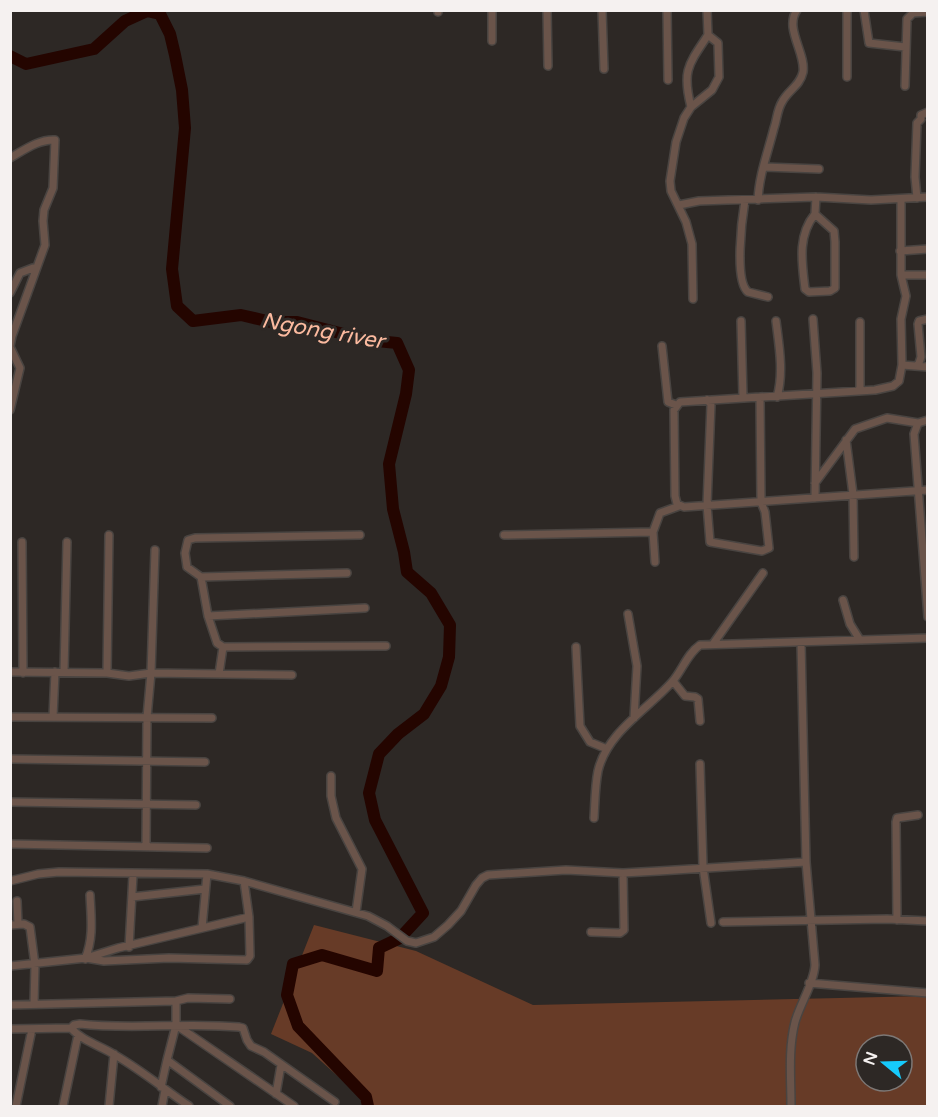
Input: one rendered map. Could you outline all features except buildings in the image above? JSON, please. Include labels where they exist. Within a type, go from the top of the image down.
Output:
[{"type":"street","points":[[492,10],[492,41]]},
{"type":"street","points":[[547,10],[548,66]]},
{"type":"street","points":[[602,10],[604,69]]},
{"type":"street","points":[[667,10],[668,80]]},
{"type":"street","points":[[691,107],[686,78],[689,66],[708,35],[707,10]]},
{"type":"street","points":[[758,200],[759,183],[782,102],[802,76],[802,60],[793,23],[797,10]]},
{"type":"street","points":[[847,10],[847,77]]},
{"type":"street","points":[[864,10],[869,43],[905,47]]},
{"type":"street","points":[[905,86],[908,16],[915,12],[927,12]]},
{"type":"street","points":[[693,299],[692,244],[687,222],[671,191],[672,171],[676,142],[684,118],[691,107],[712,90],[719,77],[718,43],[708,35]]},
{"type":"street","points":[[917,198],[915,177],[917,123],[921,115],[927,112]]},
{"type":"street","points":[[10,158],[45,140],[55,140],[53,188],[44,210],[45,245],[10,347],[20,369],[10,410]]},
{"type":"street","points":[[764,167],[819,169]]},
{"type":"street","points":[[679,205],[699,201],[816,197],[871,200],[927,197]]},
{"type":"street","points":[[815,214],[834,231],[836,242],[835,288],[830,291],[809,292],[805,289],[803,237],[806,227],[815,214],[816,197]]},
{"type":"street","points":[[679,506],[675,496],[674,410],[680,402],[875,390],[899,381],[902,364],[901,319],[906,296],[901,275],[901,199]]},
{"type":"street","points":[[746,200],[740,241],[741,285],[747,292],[768,297]]},
{"type":"street","points":[[900,251],[927,249]]},
{"type":"street","points":[[10,293],[20,273],[33,268]]},
{"type":"street","points":[[901,275],[927,275]]},
{"type":"street","points":[[813,319],[817,373],[815,498]]},
{"type":"street","points":[[918,366],[921,357],[918,324],[919,321],[927,319]]},
{"type":"street","points":[[741,321],[743,398]]},
{"type":"street","points":[[776,321],[780,345],[780,387],[777,396]]},
{"type":"street","points":[[860,322],[860,390]]},
{"type":"street","points":[[662,346],[668,402],[676,405]]},
{"type":"street","points":[[902,364],[927,367]]},
{"type":"street","points":[[706,400],[711,404],[707,506],[710,542],[762,551],[769,548],[765,512],[761,502],[760,398]]},
{"type":"street","points":[[814,483],[855,429],[887,418],[918,423],[927,420]]},
{"type":"street","points":[[918,423],[914,434],[927,617]]},
{"type":"street","points":[[846,441],[852,494],[854,557]]},
{"type":"street","points":[[656,562],[653,532],[660,513],[679,506],[707,506],[927,489]]},
{"type":"street","points":[[504,535],[653,532]]},
{"type":"street","points":[[107,674],[109,536]]},
{"type":"street","points":[[346,573],[201,577],[187,567],[186,545],[191,538],[360,536]]},
{"type":"street","points":[[22,542],[23,673]]},
{"type":"street","points":[[64,672],[67,542]]},
{"type":"street","points":[[146,846],[147,717],[151,673],[155,550]]},
{"type":"street","points":[[713,644],[763,573]]},
{"type":"street","points":[[201,577],[208,615],[217,643],[223,647],[386,646]]},
{"type":"street","points":[[843,600],[850,624],[860,640]]},
{"type":"street","points":[[208,615],[366,608]]},
{"type":"street","points":[[628,614],[637,666],[634,718]]},
{"type":"street","points":[[594,818],[599,769],[607,749],[634,718],[673,681],[696,647],[713,644],[927,638]]},
{"type":"street","points":[[791,1107],[792,1037],[798,1012],[815,965],[806,862],[801,643]]},
{"type":"street","points":[[219,674],[223,647]]},
{"type":"street","points":[[576,647],[580,726],[590,742],[607,749]]},
{"type":"street","points":[[10,672],[64,672],[129,676],[151,673],[292,675]]},
{"type":"street","points":[[53,717],[55,672]]},
{"type":"street","points":[[673,681],[685,696],[698,699],[700,721]]},
{"type":"street","points":[[10,717],[212,718]]},
{"type":"street","points":[[10,759],[205,762]]},
{"type":"street","points":[[700,764],[703,867],[711,923]]},
{"type":"street","points":[[331,776],[331,796],[336,818],[362,869],[356,912]]},
{"type":"street","points":[[10,802],[196,805]]},
{"type":"street","points":[[897,920],[896,822],[901,816],[918,815]]},
{"type":"street","points":[[10,844],[207,848]]},
{"type":"street","points":[[10,881],[38,874],[59,872],[207,874],[244,881],[356,912],[387,926],[407,941],[416,943],[434,937],[448,925],[461,911],[476,885],[482,878],[489,875],[566,870],[623,873],[806,862]]},
{"type":"street","points":[[591,932],[620,933],[624,930],[623,873]]},
{"type":"street","points":[[129,947],[133,874]]},
{"type":"street","points":[[202,928],[207,874]]},
{"type":"street","points":[[10,966],[86,959],[105,961],[187,958],[245,961],[250,956],[249,917],[244,881]]},
{"type":"street","points":[[132,897],[206,889]]},
{"type":"street","points":[[86,959],[90,948],[92,926],[90,895]]},
{"type":"street","points":[[17,901],[14,925],[30,927],[35,965],[34,1004]]},
{"type":"street","points":[[86,959],[95,954],[249,917]]},
{"type":"street","points":[[723,922],[927,921]]},
{"type":"street","points":[[809,983],[927,993]]},
{"type":"street","points":[[10,1005],[176,1002],[188,998],[230,999]]},
{"type":"street","points":[[162,1107],[167,1060],[176,1024],[176,1002]]},
{"type":"street","points":[[10,1029],[71,1028],[80,1024],[115,1027],[212,1024],[242,1028],[251,1046],[264,1052],[335,1102]]},
{"type":"street","points":[[176,1024],[294,1107]]},
{"type":"street","points":[[71,1028],[78,1035],[114,1054],[189,1107]]},
{"type":"street","points":[[16,1107],[32,1029]]},
{"type":"street","points":[[63,1107],[78,1035]]},
{"type":"street","points":[[109,1107],[114,1054]]},
{"type":"street","points":[[167,1060],[230,1107]]},
{"type":"street","points":[[276,1094],[281,1065]]},
{"type":"shaded area","points":[[314,925],[416,951],[533,1005],[927,996],[927,1106],[371,1106],[312,1053],[271,1034]]},
{"type":"waterway","name":"Ngong river","points":[[10,56],[26,64],[94,49],[125,21],[147,11],[160,14],[170,34],[175,55],[182,90],[185,128],[172,269],[177,306],[193,321],[241,315],[271,322],[297,322],[367,340],[397,343],[409,370],[406,394],[389,464],[393,509],[407,572],[431,593],[450,625],[449,657],[441,686],[424,714],[398,734],[379,754],[369,793],[375,820],[423,913],[400,938],[379,948],[377,971],[322,955],[293,964],[287,995],[298,1026],[366,1097],[368,1106]]}]
